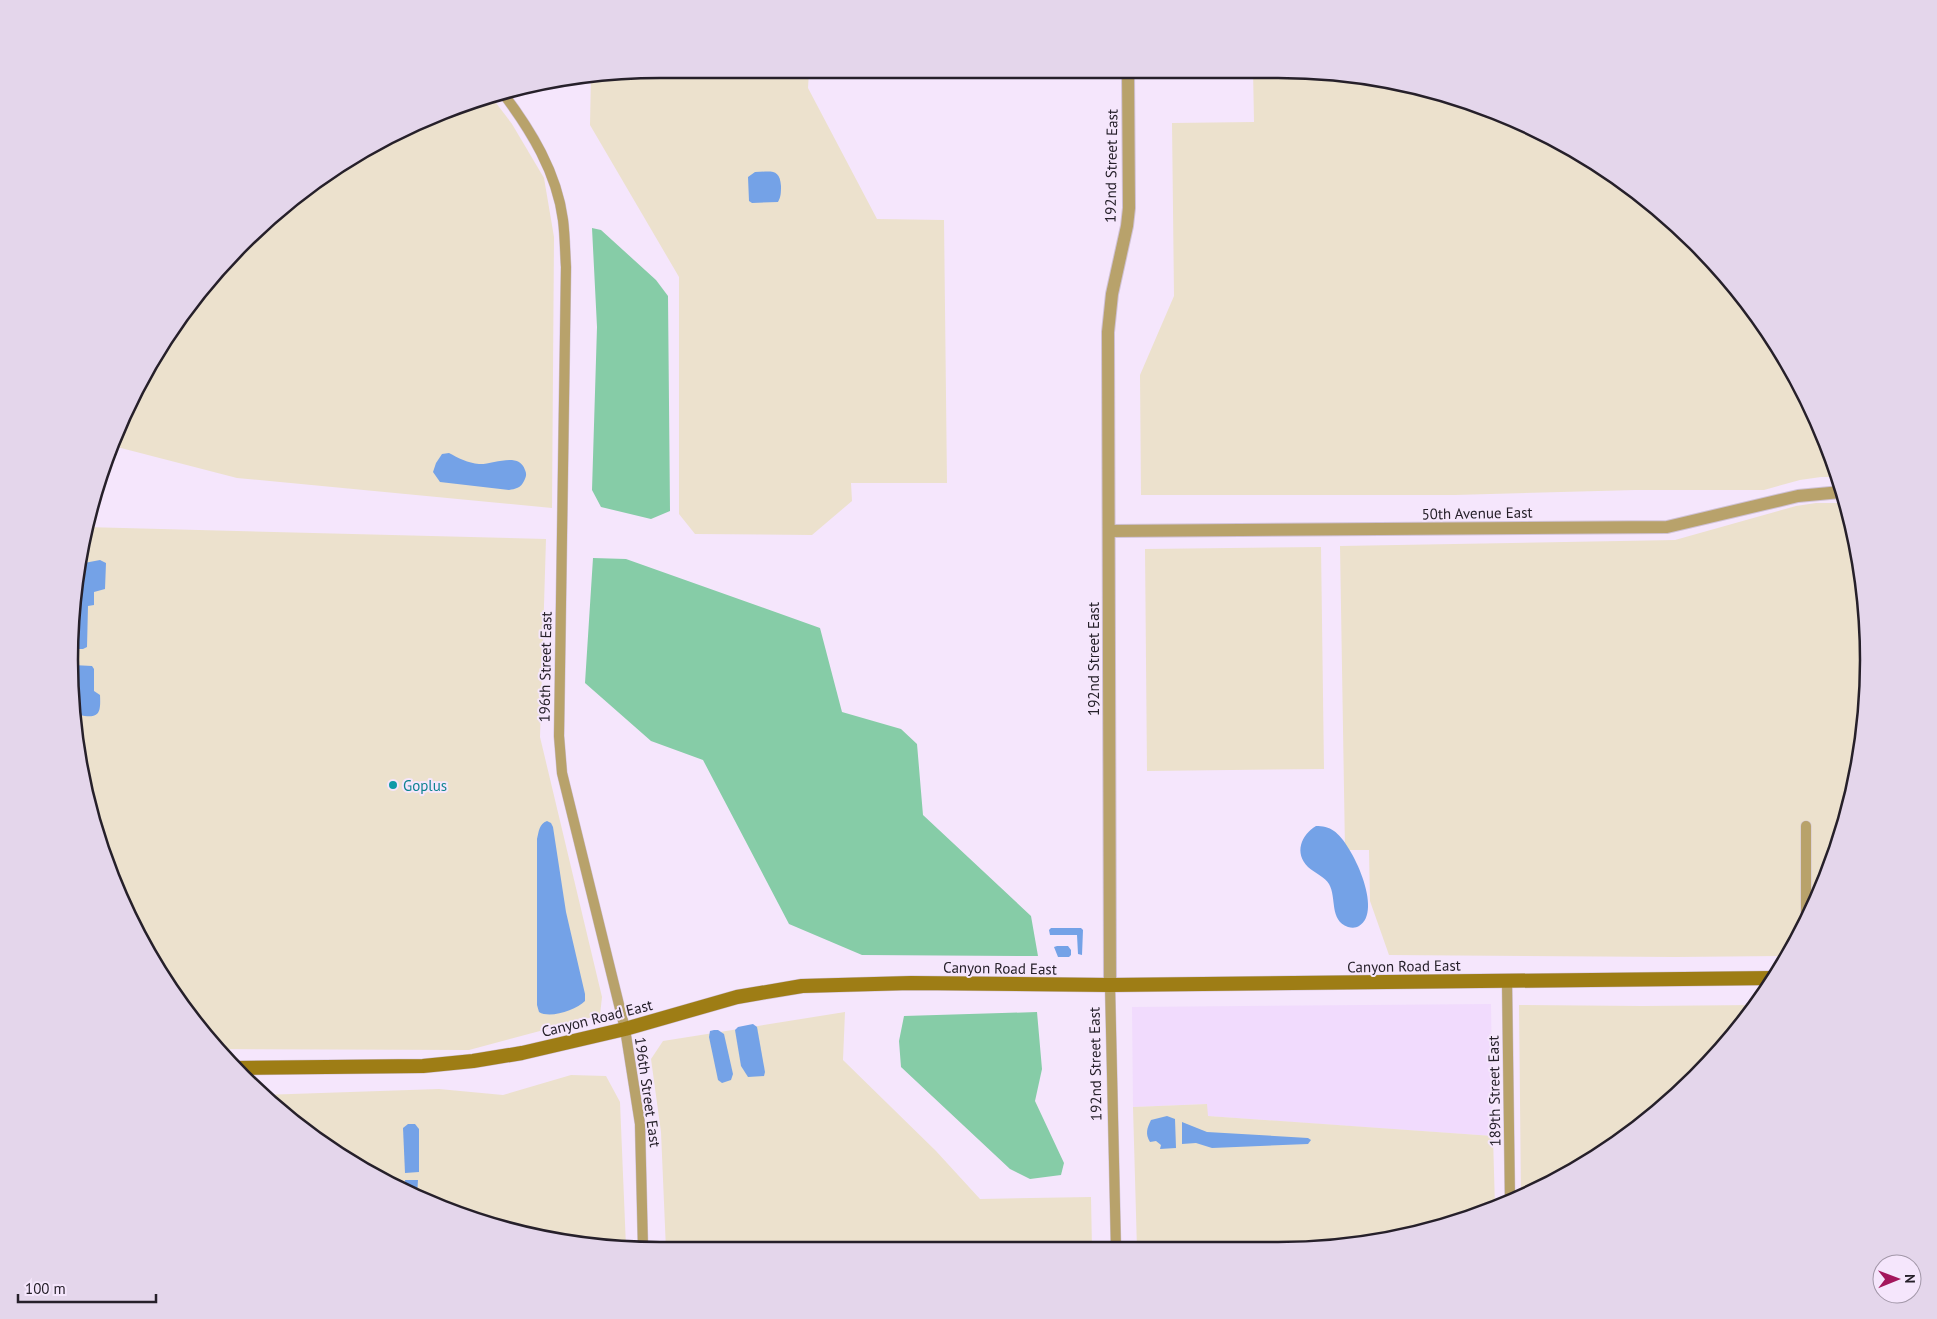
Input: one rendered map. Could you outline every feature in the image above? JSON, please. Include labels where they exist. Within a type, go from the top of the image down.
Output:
[{"type":"main road","name":"Canyon Road East","points":[[245,1068],[423,1066],[473,1061],[522,1053],[625,1029],[737,997],[802,986],[911,983],[1110,985],[1764,978]]},
{"type":"street","name":"192nd Street East","points":[[1116,1242],[1110,985],[1108,332],[1112,294],[1125,240],[1129,208],[1128,78]]},
{"type":"street","name":"196th Street East","points":[[506,98],[523,119],[541,152],[555,184],[563,220],[566,267],[559,736],[562,773],[625,1029],[640,1124],[643,1241]]},
{"type":"street","name":"50th Avenue East","points":[[1109,531],[1667,527],[1798,496],[1835,493]]},
{"type":"street","points":[[1806,826],[1806,902]]},
{"type":"street","name":"189th Street East","points":[[1507,981],[1510,1192]]},
{"type":"shaded area","points":[[660,78],[809,78],[808,88],[877,219],[944,220],[947,483],[851,483],[852,501],[812,535],[695,534],[679,514],[679,277],[590,125],[591,81]]},
{"type":"shaded area","points":[[1253,78],[1316,79],[1353,82],[1428,97],[1465,108],[1500,122],[1568,155],[1632,198],[1661,222],[1689,248],[1739,305],[1782,369],[1815,437],[1830,477],[1800,480],[1764,490],[1635,490],[1455,495],[1141,495],[1140,375],[1174,296],[1172,123],[1254,122]]},
{"type":"shaded area","points":[[495,101],[512,124],[544,178],[554,237],[552,508],[237,478],[118,447],[155,368],[176,336],[198,305],[248,248],[305,198],[368,155],[437,122]]},
{"type":"shaded area","points":[[1816,503],[1838,503],[1855,584],[1860,660],[1855,735],[1840,810],[1829,847],[1815,882],[1779,956],[1389,955],[1370,901],[1369,850],[1345,850],[1340,546],[1675,540],[1796,506]]},
{"type":"shaded area","points":[[93,527],[546,539],[540,737],[602,997],[600,1015],[469,1050],[228,1049],[198,1014],[155,950],[122,882],[108,847],[89,773],[82,735],[78,660],[82,584]]},
{"type":"shaded area","points":[[1321,547],[1324,769],[1147,771],[1145,549]]},
{"type":"shaded area","points":[[1491,1004],[1493,1136],[1207,1116],[1207,1104],[1133,1107],[1132,1007]]},
{"type":"shaded area","points":[[1519,1005],[1745,1005],[1715,1043],[1689,1071],[1632,1121],[1568,1164],[1521,1187]]},
{"type":"shaded area","points":[[845,1012],[843,1060],[936,1151],[980,1199],[1091,1197],[1092,1242],[666,1242],[661,1132],[651,1059],[663,1041]]},
{"type":"shaded area","points":[[571,1075],[606,1076],[620,1102],[626,1240],[584,1237],[509,1222],[472,1211],[437,1197],[368,1164],[305,1121],[273,1095],[439,1089],[503,1095]]},
{"type":"shaded area","points":[[1207,1104],[1208,1116],[1493,1136],[1495,1199],[1465,1211],[1428,1222],[1353,1237],[1277,1242],[1137,1242],[1133,1107]]},
{"type":"green space","points":[[592,228],[601,230],[656,280],[668,296],[670,511],[651,519],[601,507],[592,490],[597,327]]},
{"type":"green space","points":[[593,558],[626,559],[820,628],[842,712],[901,729],[917,744],[923,815],[1031,916],[1038,956],[862,955],[789,924],[703,760],[651,741],[585,683]]},
{"type":"green space","points":[[1037,1012],[1042,1069],[1035,1101],[1064,1163],[1061,1175],[1030,1179],[1010,1169],[901,1067],[899,1041],[904,1016]]},
{"type":"water","points":[[769,171],[776,173],[780,180],[781,188],[778,202],[752,203],[749,201],[748,177],[755,172]]},
{"type":"water","points":[[449,453],[479,464],[505,460],[517,461],[522,464],[526,477],[520,487],[509,490],[440,482],[433,472],[442,454]]},
{"type":"water","points":[[100,560],[106,563],[105,589],[94,592],[94,605],[88,606],[87,647],[78,649],[82,584],[86,563]]},
{"type":"water","points":[[78,665],[92,666],[94,669],[94,691],[100,695],[100,707],[97,714],[91,716],[80,715]]},
{"type":"water","points":[[547,821],[553,827],[566,912],[585,994],[585,1001],[576,1008],[556,1014],[539,1012],[537,1005],[537,839],[541,826]]},
{"type":"water","points":[[1316,826],[1330,829],[1341,838],[1349,849],[1363,878],[1368,907],[1366,918],[1358,927],[1348,927],[1342,924],[1336,914],[1329,884],[1308,867],[1301,856],[1300,850],[1303,839]]},
{"type":"water","points":[[1051,928],[1081,928],[1083,930],[1082,955],[1078,954],[1077,935],[1050,935],[1049,930]]},
{"type":"water","points":[[1068,946],[1071,950],[1071,955],[1069,957],[1058,957],[1054,947]]},
{"type":"water","points":[[753,1024],[757,1027],[765,1072],[764,1076],[748,1077],[741,1066],[735,1030],[738,1027]]},
{"type":"water","points":[[714,1030],[724,1034],[733,1074],[731,1080],[722,1083],[718,1080],[709,1037],[710,1031]]},
{"type":"water","points":[[1167,1116],[1175,1119],[1176,1148],[1160,1149],[1161,1145],[1156,1141],[1150,1142],[1147,1136],[1148,1128],[1151,1120]]},
{"type":"water","points":[[1182,1122],[1207,1132],[1308,1138],[1311,1140],[1308,1144],[1212,1148],[1196,1143],[1182,1144]]},
{"type":"water","points":[[408,1124],[415,1124],[419,1129],[419,1172],[405,1173],[403,1128]]},
{"type":"water","points":[[405,1180],[418,1180],[417,1188],[405,1182]]},
{"type":"place","name":"Goplus","points":[[393,785]]}]
